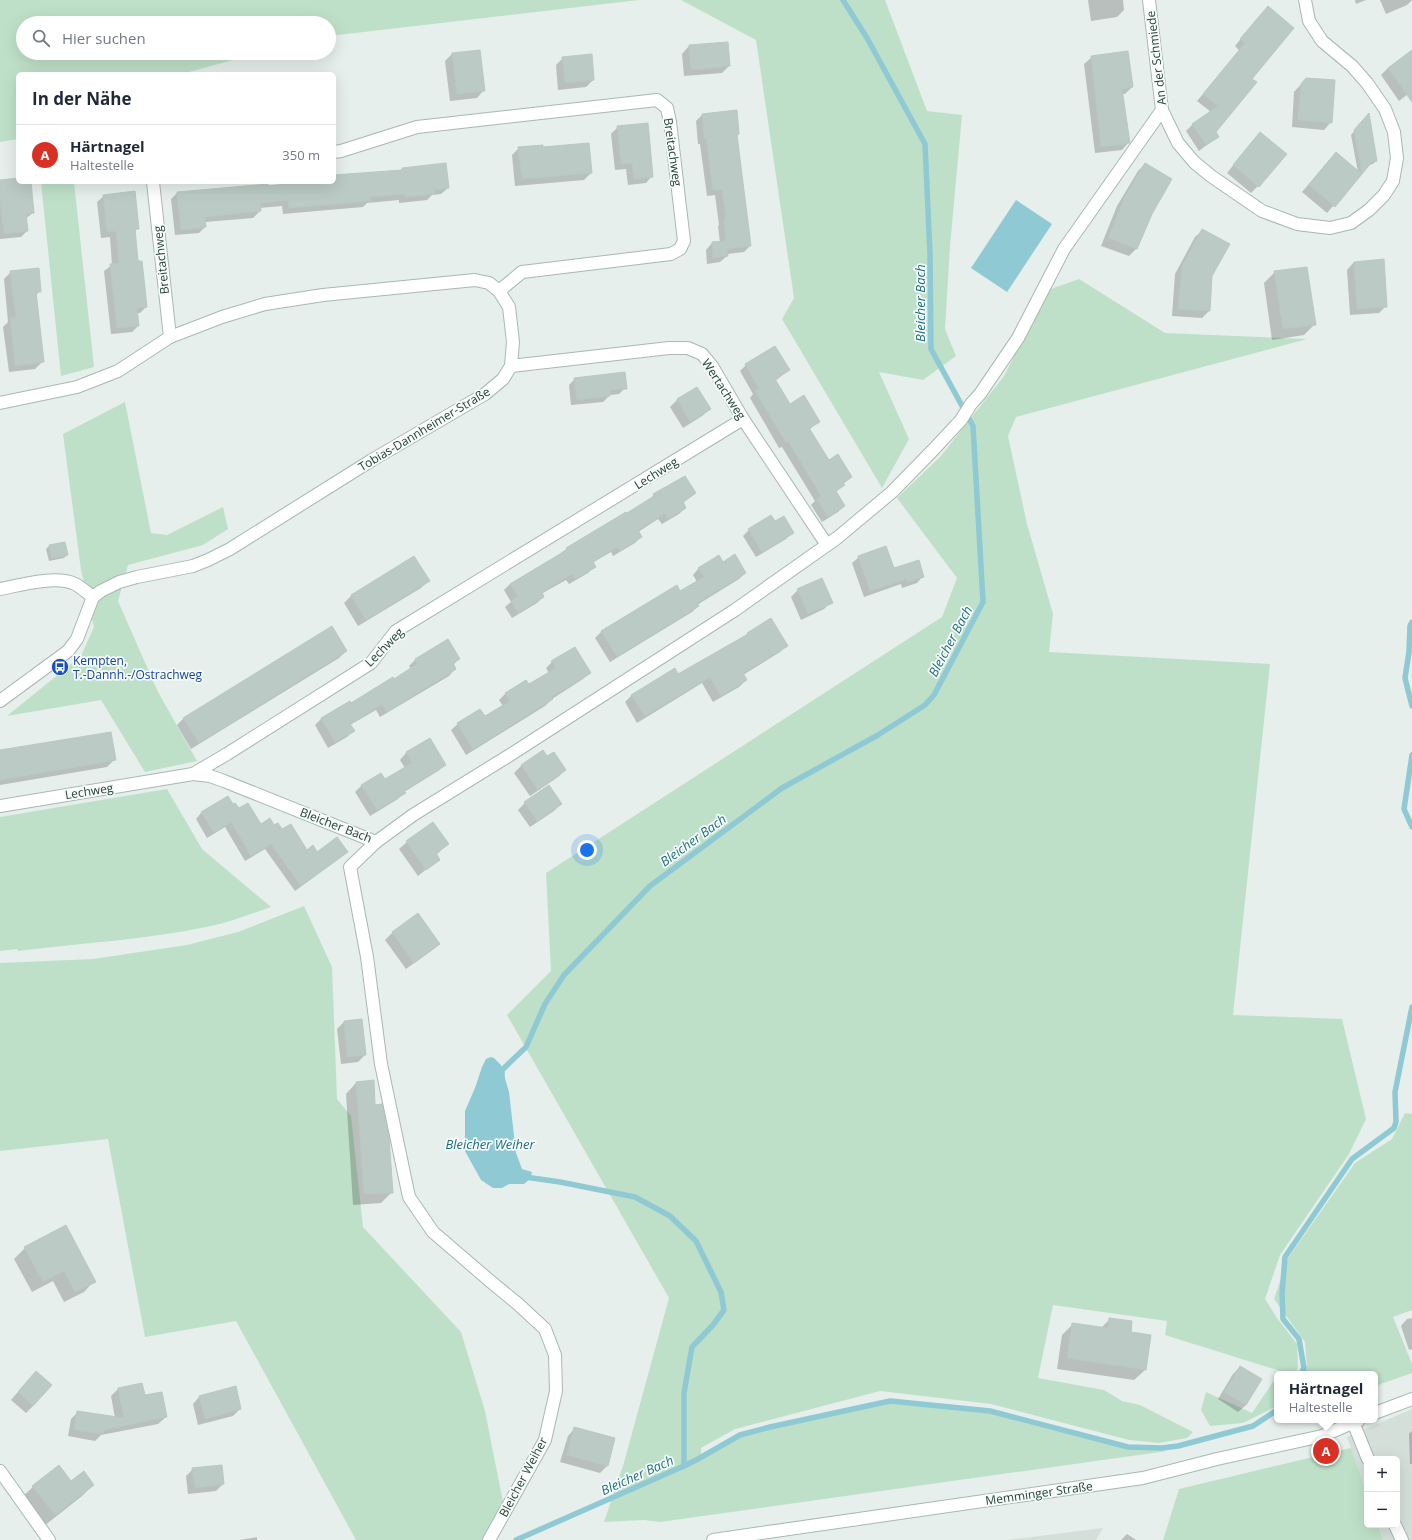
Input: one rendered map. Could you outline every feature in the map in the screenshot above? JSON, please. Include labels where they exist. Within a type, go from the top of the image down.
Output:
[{"type":"street","name":"An der Schmiede","points":[[1149,0],[1162,110],[1178,144],[1194,162],[1211,176],[1262,211],[1297,224],[1330,228],[1351,223],[1384,196],[1393,181],[1397,158],[1394,132],[1385,109],[1367,83],[1352,66],[1322,41],[1310,21],[1305,0]]},
{"type":"street","name":"Breitachweg","points":[[336,151],[417,127],[657,100],[667,108],[670,122],[684,241],[680,249],[672,254],[522,272],[499,291]]},
{"type":"street","name":"Bleicher Bach","points":[[193,774],[210,776],[224,781],[376,842],[414,815],[517,751],[735,610],[827,545],[892,492],[961,420],[1018,338],[1064,249],[1162,110]]},
{"type":"street","name":"Breitachweg","points":[[154,184],[170,337]]},
{"type":"street","points":[[0,403],[77,387],[118,371],[170,337],[222,317],[265,304],[323,295],[475,280],[489,283],[499,291]]},
{"type":"street","name":"Tobias-Dannheimer-Straße","points":[[93,597],[119,582],[193,566],[224,552],[372,460],[485,394],[503,379],[511,366],[514,342],[510,313],[509,307],[499,291]]},
{"type":"street","name":"Wertachweg","points":[[511,366],[669,348],[688,348],[702,354],[712,366],[743,419],[827,545]]},
{"type":"street","name":"Lechweg","points":[[0,806],[193,774],[371,663],[396,631],[743,419]]},
{"type":"street","points":[[0,589],[37,582],[60,581],[75,584],[93,597],[77,639],[68,651],[0,701]]},
{"type":"street","name":"Bleicher Weiher","points":[[376,842],[350,868],[367,958],[380,1064],[409,1197],[433,1232],[518,1304],[545,1329],[555,1355],[556,1391],[545,1440],[489,1540]]},
{"type":"street","points":[[1378,1412],[1412,1399]]},
{"type":"street","name":"Memminger Straße","points":[[713,1540],[1144,1478],[1217,1459],[1322,1436],[1351,1423]]},
{"type":"street","points":[[1357,1423],[1367,1456]]},
{"type":"street","points":[[0,1471],[48,1540]]},
{"type":"street","points":[[1396,1528],[1402,1540]]},
{"type":"shaded area","points":[[1412,1409],[1412,1540],[1383,1540],[1379,1528],[1400,1528],[1400,1456],[1364,1456],[1364,1485],[1347,1437]]},
{"type":"shaded area","points":[[1103,1528],[1096,1540],[1008,1540]]},
{"type":"green space","points":[[0,0],[639,0],[336,35],[336,16],[16,16],[16,60],[233,60],[189,72],[16,72],[16,139],[0,142]]},
{"type":"green space","points":[[681,0],[885,0],[927,111],[962,115],[950,246],[945,329],[956,356],[923,380],[879,372],[909,439],[882,488],[782,319],[794,298],[756,40]]},
{"type":"green space","points":[[41,184],[74,184],[94,367],[61,376]]},
{"type":"green space","points":[[1079,279],[1165,333],[1307,339],[1016,417],[1008,436],[1027,524],[1053,614],[1049,652],[1270,664],[1233,1015],[1342,1019],[1366,1119],[1349,1154],[1280,1255],[1265,1299],[1277,1318],[1297,1344],[1298,1366],[1297,1371],[1280,1371],[1165,1335],[1167,1321],[1053,1305],[1038,1378],[1104,1390],[1122,1401],[1140,1405],[1193,1432],[1187,1438],[1159,1443],[1129,1440],[991,1404],[880,1391],[735,1429],[701,1448],[701,1457],[739,1436],[881,1401],[990,1411],[1128,1445],[1167,1451],[660,1522],[644,1520],[604,1522],[623,1466],[669,1298],[507,1015],[551,971],[546,873],[942,617],[957,578],[897,498],[941,456],[1004,376],[1048,290]]},
{"type":"green space","points":[[125,402],[151,533],[167,535],[223,507],[228,529],[203,545],[128,565],[118,601],[158,692],[197,761],[145,772],[101,700],[7,716],[81,656],[94,627],[81,570],[63,434]]},
{"type":"green space","points":[[167,789],[202,849],[271,907],[222,923],[183,931],[136,938],[18,951],[17,949],[0,951],[0,817]]},
{"type":"green space","points":[[304,906],[332,967],[337,1099],[351,1116],[363,1227],[461,1332],[485,1411],[503,1502],[484,1540],[356,1540],[236,1321],[145,1337],[108,1139],[0,1151],[0,963],[93,959],[187,945],[238,932]]},
{"type":"green space","points":[[1405,1113],[1412,1114],[1412,1310],[1393,1317],[1412,1364],[1412,1373],[1378,1385],[1378,1371],[1305,1371],[1307,1366],[1305,1342],[1274,1299],[1288,1258],[1355,1163],[1392,1139]]},
{"type":"green space","points":[[1274,1380],[1274,1408],[1243,1423],[1210,1426],[1201,1410],[1206,1392],[1252,1413]]},
{"type":"green space","points":[[1351,1448],[1364,1485],[1364,1528],[1379,1528],[1383,1540],[1163,1540],[1179,1489]]},
{"type":"water","points":[[1016,200],[1052,224],[1007,292],[971,268]]},
{"type":"water","name":"Bleicher Weiher","points":[[491,1057],[501,1065],[509,1092],[516,1153],[522,1169],[532,1172],[530,1179],[524,1184],[509,1184],[502,1188],[493,1188],[481,1180],[465,1151],[465,1111],[482,1067],[486,1059]]},
{"type":"building","points":[[1268,6],[1294,28],[1252,79],[1257,82],[1216,132],[1219,137],[1206,145],[1192,124],[1218,106],[1203,94],[1245,43],[1240,39]]},
{"type":"building","points":[[728,42],[730,66],[691,70],[689,45]]},
{"type":"building","points":[[480,50],[485,91],[457,94],[452,53]]},
{"type":"building","points":[[1412,50],[1412,102],[1388,68]]},
{"type":"building","points":[[1128,51],[1133,87],[1122,89],[1130,143],[1101,147],[1091,56]]},
{"type":"building","points":[[592,54],[594,80],[565,83],[562,57]]},
{"type":"building","points":[[1306,78],[1335,80],[1332,123],[1298,120],[1301,84]]},
{"type":"building","points":[[737,110],[739,134],[737,135],[751,246],[727,249],[728,256],[713,258],[712,242],[726,241],[724,219],[726,219],[722,189],[713,190],[706,138],[704,138],[702,114]]},
{"type":"building","points":[[1369,113],[1377,161],[1372,162],[1362,174],[1354,130]]},
{"type":"building","points":[[648,123],[653,177],[634,179],[632,163],[621,164],[617,126]]},
{"type":"building","points":[[1260,132],[1287,154],[1259,187],[1233,165]]},
{"type":"building","points":[[589,143],[592,173],[522,179],[518,147],[543,145],[543,147]]},
{"type":"building","points":[[1336,152],[1362,174],[1335,207],[1309,185]]},
{"type":"building","points":[[446,163],[449,188],[434,190],[435,194],[405,197],[405,194],[370,197],[371,201],[289,208],[288,200],[260,203],[261,211],[205,217],[206,227],[181,230],[177,192],[268,184],[268,186],[286,184],[336,184],[336,175],[402,170],[402,168]]},
{"type":"building","points":[[1145,163],[1172,179],[1152,214],[1137,249],[1108,238],[1124,198]]},
{"type":"building","points":[[16,178],[16,184],[31,184],[34,213],[26,214],[28,231],[4,234],[0,199],[0,180]]},
{"type":"building","points":[[135,191],[139,229],[135,229],[138,261],[142,261],[147,307],[137,308],[139,326],[117,328],[110,264],[119,263],[116,231],[107,232],[103,195]]},
{"type":"building","points":[[1202,229],[1230,244],[1212,276],[1210,311],[1178,309],[1182,266]]},
{"type":"building","points":[[1384,259],[1387,307],[1357,309],[1354,262]]},
{"type":"building","points":[[1307,267],[1316,325],[1283,329],[1274,271]]},
{"type":"building","points":[[39,268],[41,292],[36,292],[44,362],[15,366],[10,318],[16,318],[10,271]]},
{"type":"building","points":[[775,346],[790,370],[775,379],[790,404],[804,395],[820,422],[809,428],[829,460],[838,454],[852,477],[843,483],[845,485],[836,491],[845,506],[828,517],[817,499],[821,496],[788,441],[786,443],[755,391],[759,389],[745,364]]},
{"type":"building","points":[[625,372],[627,389],[610,390],[610,396],[577,400],[574,378]]},
{"type":"building","points":[[697,387],[711,409],[690,422],[677,399]]},
{"type":"building","points":[[685,476],[696,493],[683,502],[686,508],[668,519],[665,513],[638,530],[642,537],[620,551],[617,547],[593,562],[596,567],[575,579],[572,574],[542,592],[544,597],[518,613],[511,601],[518,596],[510,584],[560,554],[567,549],[566,548],[626,512],[627,513],[654,496],[653,494]]},
{"type":"building","points":[[771,515],[775,521],[784,516],[794,533],[762,552],[748,529]]},
{"type":"building","points":[[65,542],[68,555],[52,558],[49,545]]},
{"type":"building","points":[[886,546],[894,568],[919,560],[924,577],[908,582],[907,579],[870,591],[858,556]]},
{"type":"building","points":[[735,554],[746,573],[697,603],[699,606],[617,657],[601,631],[677,585],[680,591],[704,577],[698,568],[719,555],[723,562]]},
{"type":"building","points":[[414,556],[430,581],[366,620],[351,595]]},
{"type":"building","points":[[822,578],[833,603],[808,614],[797,589]]},
{"type":"building","points":[[771,618],[788,646],[743,673],[747,680],[721,696],[710,677],[645,716],[631,695],[675,668],[678,674],[748,634],[747,633]]},
{"type":"building","points":[[332,626],[347,651],[199,743],[183,718]]},
{"type":"building","points":[[448,639],[460,659],[453,663],[456,669],[387,712],[382,704],[350,724],[355,731],[335,742],[321,718],[350,701],[351,703],[393,677],[394,679],[417,664],[415,659]]},
{"type":"building","points":[[575,647],[591,673],[551,697],[553,699],[473,749],[457,723],[480,709],[485,716],[510,701],[505,693],[526,680],[529,684],[556,668],[551,661]]},
{"type":"building","points":[[111,732],[116,760],[0,780],[0,750]]},
{"type":"building","points":[[430,738],[446,765],[404,791],[406,793],[377,810],[361,785],[381,773],[385,779],[412,763],[406,752]]},
{"type":"building","points":[[543,750],[547,756],[554,752],[566,770],[538,790],[521,765]]},
{"type":"building","points":[[549,785],[562,804],[537,821],[524,802]]},
{"type":"building","points":[[228,796],[233,804],[235,803],[239,808],[248,803],[261,824],[270,818],[274,825],[278,823],[282,829],[291,824],[307,850],[313,845],[317,852],[337,837],[348,852],[301,886],[271,844],[251,856],[231,822],[214,833],[201,812]]},
{"type":"building","points":[[433,822],[449,844],[436,853],[440,860],[426,870],[406,841]]},
{"type":"building","points":[[418,913],[440,944],[414,963],[392,932]]},
{"type":"building","points":[[362,1019],[366,1055],[347,1057],[344,1021]]},
{"type":"building","points":[[374,1080],[375,1105],[382,1104],[389,1138],[393,1193],[364,1194],[356,1082]]},
{"type":"building","points":[[66,1225],[96,1282],[75,1292],[64,1271],[43,1282],[24,1247]]},
{"type":"building","points":[[1109,1318],[1132,1321],[1131,1332],[1151,1335],[1146,1370],[1067,1358],[1072,1323],[1108,1328]]},
{"type":"building","points":[[1240,1366],[1262,1379],[1246,1405],[1224,1392]]},
{"type":"building","points":[[36,1371],[52,1385],[33,1406],[18,1392]]},
{"type":"building","points":[[142,1383],[145,1395],[162,1392],[167,1417],[104,1430],[103,1434],[74,1430],[77,1411],[124,1418],[118,1388]]},
{"type":"building","points":[[236,1386],[241,1409],[205,1419],[199,1396]]},
{"type":"building","points":[[574,1427],[615,1438],[608,1466],[567,1455]]},
{"type":"building","points":[[59,1465],[71,1481],[84,1471],[94,1485],[55,1515],[32,1486]]},
{"type":"building","points":[[222,1465],[224,1484],[195,1488],[192,1468]]},
{"type":"waterway","name":"Bleicher Bach","points":[[502,1078],[502,1070],[526,1047],[545,1004],[564,975],[650,886],[782,788],[878,735],[925,705],[934,695],[983,602],[973,426],[931,349],[930,254],[925,144],[867,38],[843,0]]},
{"type":"waterway","points":[[1412,622],[1410,626],[1409,652],[1405,678],[1412,706]]},
{"type":"waterway","points":[[1412,755],[1404,809],[1412,827]]},
{"type":"waterway","points":[[1302,1371],[1304,1368],[1299,1339],[1283,1319],[1282,1294],[1285,1257],[1352,1159],[1394,1128],[1396,1122],[1395,1092],[1412,1007]]},
{"type":"waterway","name":"Bleicher Bach","points":[[516,1540],[684,1466],[684,1393],[692,1347],[713,1325],[724,1310],[721,1292],[696,1241],[670,1216],[635,1197],[560,1182],[525,1177]]},
{"type":"waterway","points":[[684,1466],[740,1435],[890,1401],[990,1411],[1128,1447],[1162,1448],[1178,1446],[1253,1426],[1274,1412]]},
{"type":"place","name":"Kempten, T.-Dannh.-/Ostrachweg","points":[[60,667]]},
{"type":"place","name":"Härtnagel","points":[[1326,1451]]}]
